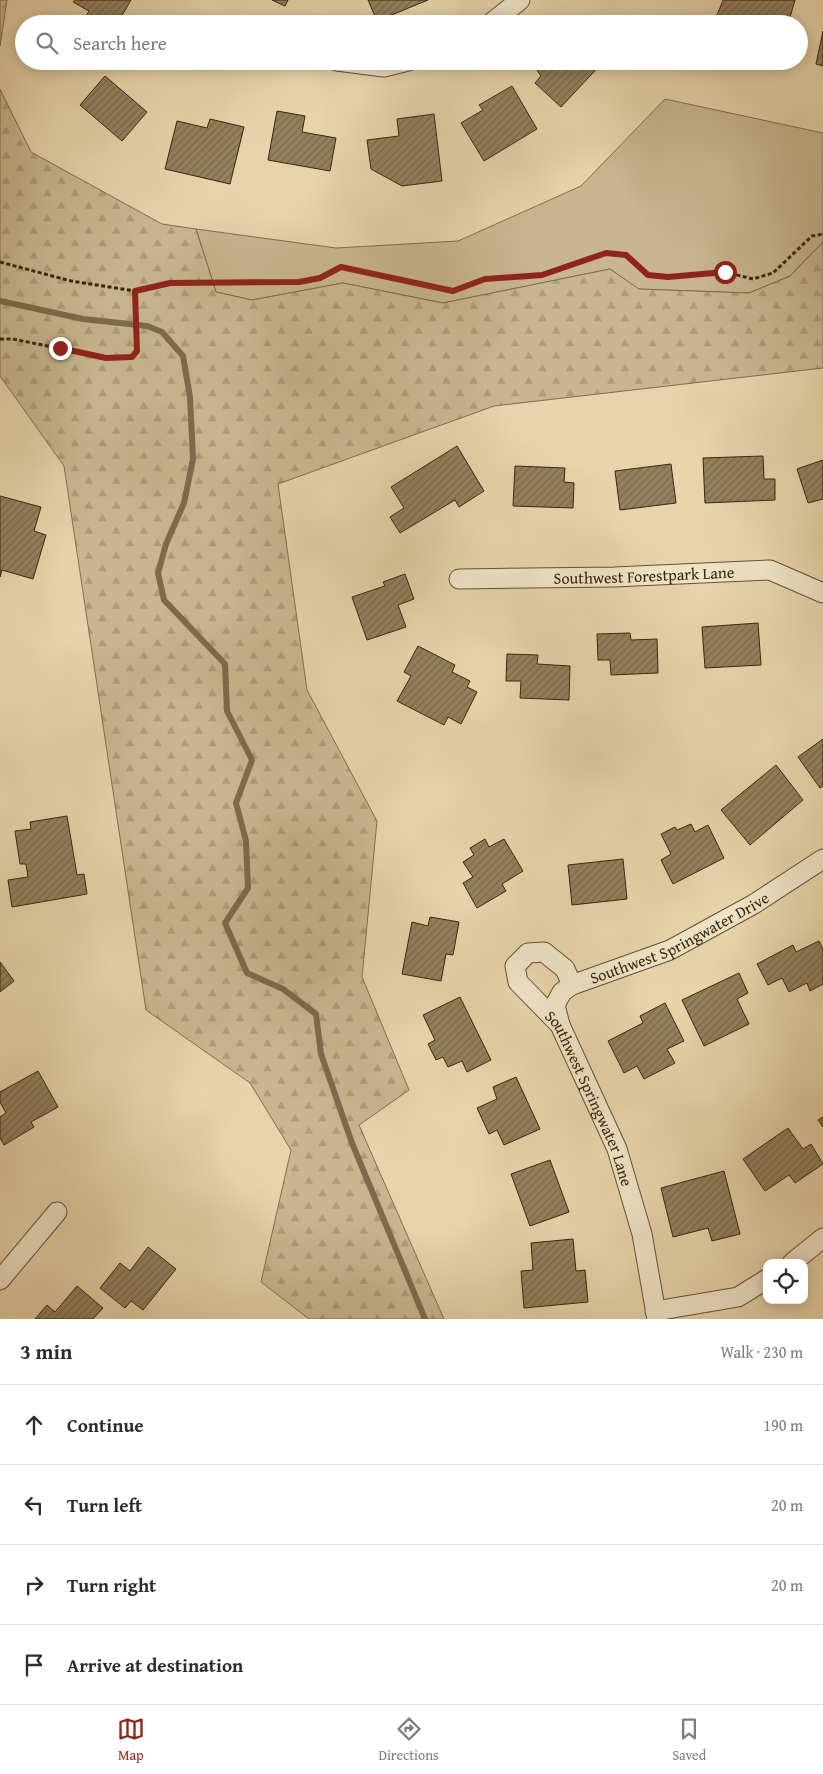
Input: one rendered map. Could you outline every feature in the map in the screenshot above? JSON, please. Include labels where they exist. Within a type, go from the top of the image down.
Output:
[{"type":"street","points":[[501,15],[520,0]]},
{"type":"street","name":"Southwest Forestpark Lane","points":[[459,579],[614,577],[770,570],[823,593]]},
{"type":"street","name":"Southwest Springwater Drive","points":[[560,1025],[555,1005],[562,992],[572,985],[670,950],[754,904],[823,859]]},
{"type":"street","name":"Southwest Springwater Lane","points":[[572,985],[565,969],[544,952],[528,953],[515,966],[518,982],[560,1025],[617,1149],[642,1234],[656,1315]]},
{"type":"street","points":[[0,1280],[57,1212]]},
{"type":"street","points":[[797,1259],[823,1238]]},
{"type":"street","points":[[656,1315],[738,1297],[763,1281]]},
{"type":"path","points":[[0,262],[71,281],[135,291],[170,283],[299,282],[320,278],[341,267],[453,291],[485,279],[542,275],[606,253],[626,255],[648,275],[668,277],[725,272],[753,279],[773,273],[812,236],[823,234]]},
{"type":"path","points":[[0,339],[23,341],[106,358],[132,357],[137,351],[135,291]]},
{"type":"green space","points":[[0,0],[7,0],[0,46]]},
{"type":"green space","points":[[0,89],[31,152],[162,224],[196,229],[216,292],[252,300],[343,283],[443,303],[610,269],[639,289],[749,293],[790,276],[823,242],[823,368],[494,406],[278,484],[307,690],[377,821],[362,977],[409,1090],[359,1125],[444,1319],[309,1319],[261,1282],[291,1150],[250,1083],[146,1010],[64,466],[0,376]]},
{"type":"green space","points":[[665,99],[823,133],[823,242],[790,276],[749,293],[638,289],[610,269],[443,303],[343,283],[252,300],[216,292],[196,229],[336,248],[458,241],[581,186]]},
{"type":"building","points":[[75,0],[131,0],[122,15],[87,15],[89,11],[73,2]]},
{"type":"building","points":[[272,0],[288,0],[285,6]]},
{"type":"building","points":[[368,0],[428,0],[392,15],[374,15]]},
{"type":"building","points":[[723,0],[795,0],[791,15],[717,15]]},
{"type":"building","points":[[823,31],[823,66],[816,64]]},
{"type":"building","points":[[537,70],[596,70],[561,107],[535,83],[541,76]]},
{"type":"building","points":[[105,76],[147,112],[122,141],[80,105]]},
{"type":"building","points":[[512,86],[537,129],[484,161],[461,123],[483,110],[479,105]]},
{"type":"building","points":[[277,111],[305,116],[302,132],[336,138],[330,171],[268,160]]},
{"type":"building","points":[[434,114],[442,181],[402,186],[371,169],[367,140],[399,136],[397,119]]},
{"type":"building","points":[[210,119],[244,127],[230,184],[165,169],[177,121],[207,128]]},
{"type":"building","points":[[457,446],[484,491],[459,507],[455,500],[400,533],[390,517],[404,508],[391,487]]},
{"type":"building","points":[[763,456],[764,479],[775,479],[775,500],[705,503],[703,458]]},
{"type":"building","points":[[823,460],[823,499],[808,503],[797,469]]},
{"type":"building","points":[[671,464],[676,503],[620,510],[615,471]]},
{"type":"building","points":[[515,466],[565,468],[564,482],[574,483],[573,508],[513,506]]},
{"type":"building","points":[[0,496],[41,507],[34,531],[46,535],[33,579],[2,570],[0,577]]},
{"type":"building","points":[[405,574],[414,599],[398,605],[406,627],[367,640],[352,597],[385,586],[383,582]]},
{"type":"building","points":[[758,623],[761,665],[705,668],[702,627]]},
{"type":"building","points":[[630,633],[631,640],[657,639],[658,673],[611,675],[610,660],[598,660],[597,634]]},
{"type":"building","points":[[418,646],[455,665],[452,672],[470,681],[467,687],[477,692],[461,724],[448,717],[444,725],[397,701],[411,676],[404,672]]},
{"type":"building","points":[[507,654],[538,655],[537,664],[570,666],[569,700],[520,698],[521,681],[506,681]]},
{"type":"building","points":[[823,739],[823,786],[820,788],[798,757]]},
{"type":"building","points":[[776,765],[803,800],[750,845],[721,810]]},
{"type":"building","points":[[67,816],[77,875],[84,874],[87,894],[12,907],[8,880],[28,877],[26,864],[20,864],[15,831],[31,829],[30,822]]},
{"type":"building","points":[[691,824],[695,832],[708,825],[724,858],[673,884],[661,860],[671,854],[661,834],[675,827],[677,830]]},
{"type":"building","points":[[485,839],[489,847],[504,839],[523,871],[502,884],[506,891],[477,908],[463,883],[473,877],[463,862],[474,855],[470,848]]},
{"type":"building","points":[[623,859],[627,899],[572,905],[568,865]]},
{"type":"building","points":[[430,917],[459,922],[453,955],[446,954],[441,981],[402,974],[412,922],[428,926]]},
{"type":"building","points":[[819,941],[823,949],[823,984],[810,991],[807,983],[789,992],[782,978],[768,985],[757,964],[793,945],[796,952]]},
{"type":"building","points":[[0,962],[14,981],[0,992]]},
{"type":"building","points":[[739,973],[748,993],[737,999],[749,1024],[704,1046],[682,1000]]},
{"type":"building","points":[[460,997],[491,1060],[467,1072],[462,1061],[448,1067],[443,1057],[436,1060],[428,1044],[435,1040],[423,1015]]},
{"type":"building","points":[[665,1003],[684,1041],[667,1049],[675,1063],[644,1079],[637,1066],[624,1073],[608,1041],[643,1023],[640,1016]]},
{"type":"building","points":[[38,1071],[58,1107],[31,1122],[34,1127],[4,1145],[0,1138],[0,1117],[6,1113],[0,1102],[0,1092]]},
{"type":"building","points":[[516,1077],[540,1129],[504,1145],[497,1130],[489,1134],[477,1108],[497,1099],[493,1087]]},
{"type":"building","points":[[823,1117],[823,1127],[818,1120]]},
{"type":"building","points":[[788,1128],[803,1149],[811,1144],[823,1164],[795,1183],[789,1175],[765,1191],[743,1159]]},
{"type":"building","points":[[550,1160],[569,1212],[530,1226],[511,1174]]},
{"type":"building","points":[[724,1171],[740,1234],[712,1241],[708,1228],[673,1237],[661,1188]]},
{"type":"building","points":[[573,1239],[576,1271],[585,1270],[588,1302],[524,1308],[521,1271],[533,1270],[531,1243]]},
{"type":"building","points":[[148,1247],[176,1269],[143,1310],[131,1301],[125,1308],[100,1288],[120,1263],[130,1271]]},
{"type":"building","points":[[77,1286],[103,1308],[93,1319],[35,1319],[47,1305],[55,1312]]},
{"type":"waterway","points":[[0,301],[83,319],[147,326],[162,332],[183,356],[190,397],[193,459],[184,503],[166,544],[158,573],[164,600],[225,664],[227,711],[252,760],[236,803],[246,841],[248,888],[225,923],[247,973],[283,989],[316,1014],[321,1054],[352,1143],[425,1319]]},
{"type":"route","points":[[60,348],[106,358],[132,357],[137,351],[135,291],[170,283],[299,282],[320,278],[341,267],[453,291],[485,279],[542,275],[606,253],[626,255],[648,275],[668,277],[725,272]]}]
